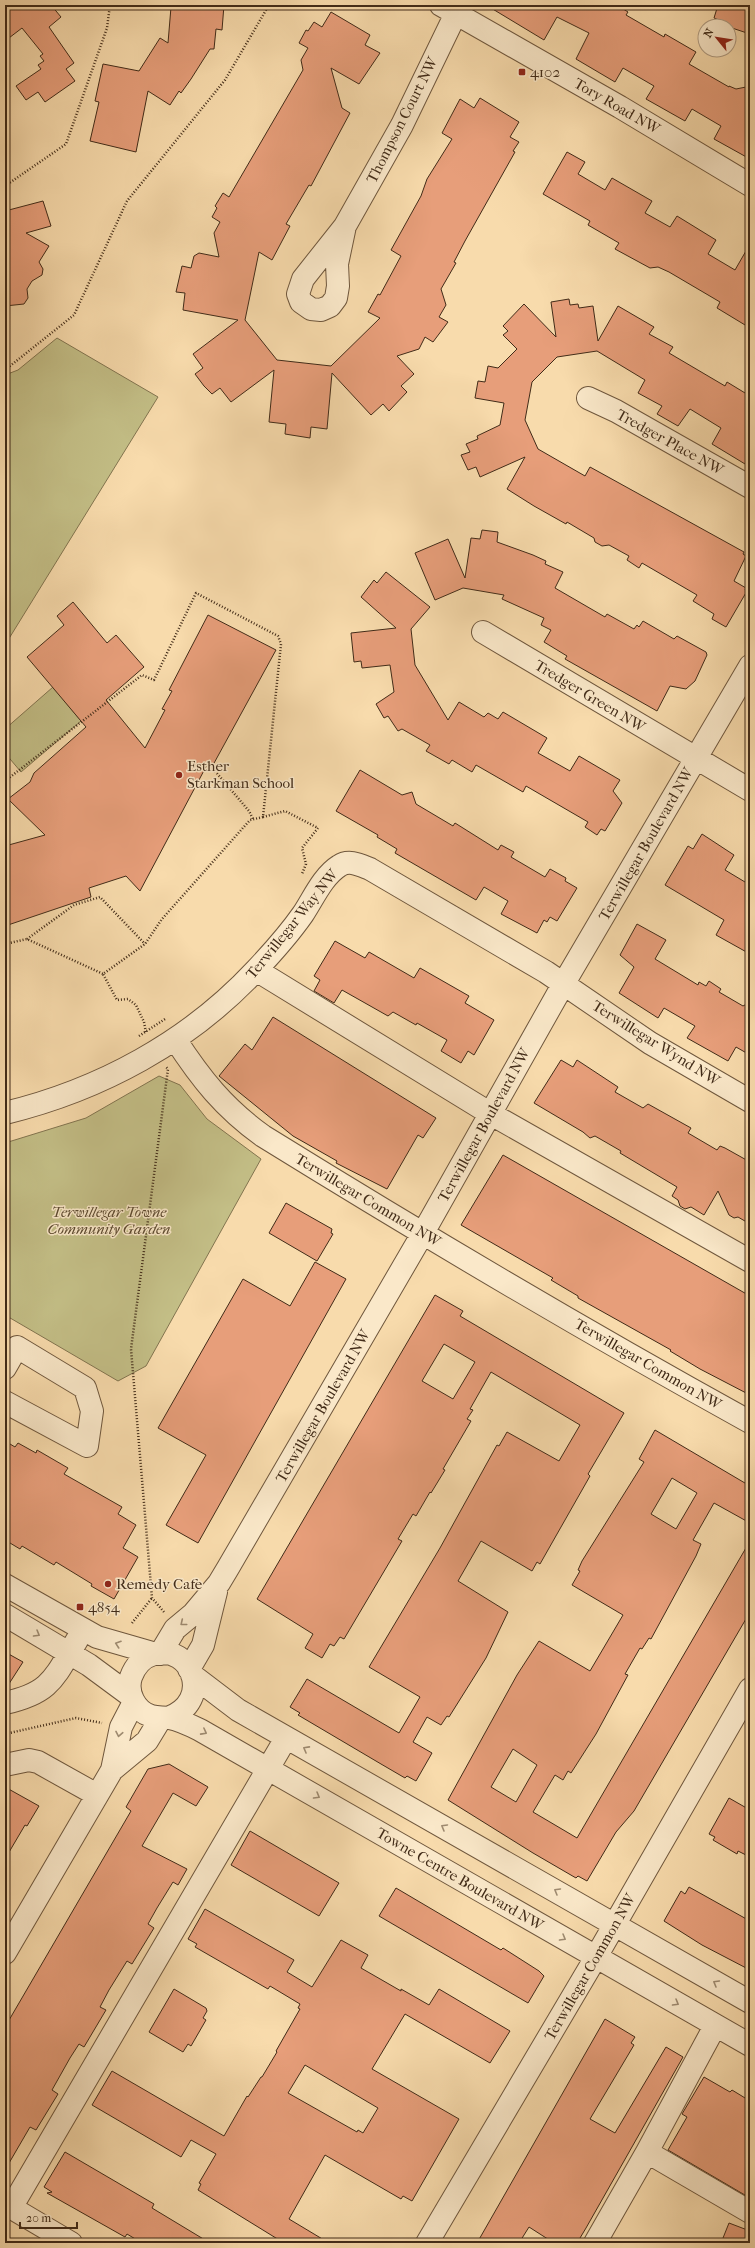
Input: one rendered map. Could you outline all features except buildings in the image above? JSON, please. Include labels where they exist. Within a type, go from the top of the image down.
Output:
[{"type":"street","name":"Tory Road NW","points":[[452,8],[750,185]]},
{"type":"street","name":"Thompson Court NW","points":[[345,226],[402,125],[452,8]]},
{"type":"street","name":"Tredger Place NW","points":[[588,398],[616,411],[750,487]]},
{"type":"street","name":"Tredger Green NW","points":[[483,632],[750,790]]},
{"type":"street","name":"Terwillegar Boulevard NW","points":[[158,1654],[175,1629],[193,1614],[219,1584],[423,1234],[564,983],[750,666]]},
{"type":"street","name":"Terwillegar Way NW","points":[[166,1045],[217,1007],[256,970],[295,924],[327,877],[339,865],[349,862],[370,869],[564,983]]},
{"type":"street","points":[[256,970],[491,1114],[750,1261]]},
{"type":"street","name":"Terwillegar Wynd NW","points":[[564,983],[650,1043],[750,1100]]},
{"type":"street","points":[[5,1113],[51,1100],[103,1080],[166,1045]]},
{"type":"street","name":"Terwillegar Common NW","points":[[166,1045],[245,1123],[274,1143],[423,1234],[670,1378],[750,1422]]},
{"type":"street","points":[[5,1368],[17,1347],[85,1388],[92,1411],[87,1446],[5,1402]]},
{"type":"street","name":"Terwillegar Boulevard NW","points":[[191,1672],[203,1645],[219,1584]]},
{"type":"street","points":[[5,1586],[96,1637],[158,1654],[174,1656],[182,1660],[191,1672],[238,1710],[750,2002]]},
{"type":"street","points":[[5,1615],[104,1675],[132,1699],[141,1711],[150,1716],[164,1718]]},
{"type":"street","points":[[5,1703],[26,1698],[46,1687],[53,1681],[83,1630]]},
{"type":"street","points":[[112,1770],[121,1727],[132,1699],[129,1687],[134,1669],[140,1662],[158,1654]]},
{"type":"street","points":[[5,1953],[112,1770],[146,1741],[164,1718],[184,1709],[190,1702],[194,1684],[191,1672]]},
{"type":"street","name":"Terwillegar Common NW","points":[[427,2243],[596,1957],[750,1689]]},
{"type":"street","name":"Towne Centre Boulevard NW","points":[[164,1718],[200,1730],[269,1768],[750,2046]]},
{"type":"street","points":[[71,2243],[8,2206],[286,1738]]},
{"type":"street","points":[[5,1765],[29,1760],[38,1762],[97,1795]]},
{"type":"street","points":[[595,2243],[647,2152],[715,2026]]},
{"type":"street","points":[[647,2152],[750,2212]]},
{"type":"path","points":[[5,186],[66,144],[107,28],[110,5]]},
{"type":"path","points":[[5,370],[74,315],[127,201],[225,80],[269,5]]},
{"type":"path","points":[[5,781],[142,675],[154,680],[196,593],[278,636],[281,644],[263,817]]},
{"type":"path","points":[[215,771],[249,811],[253,819]]},
{"type":"path","points":[[103,974],[146,944],[162,919],[250,820],[285,811],[318,828],[302,848],[306,864],[302,876]]},
{"type":"path","points":[[5,944],[28,939],[74,905],[100,897],[146,944]]},
{"type":"path","points":[[28,939],[103,974],[117,1000],[128,999],[136,1005],[144,1022],[144,1031],[169,1016]]},
{"type":"path","points":[[166,1045],[168,1069],[131,1349],[152,1598],[167,1615]]},
{"type":"path","points":[[132,1623],[152,1598]]},
{"type":"path","points":[[5,1734],[76,1718],[106,1724]]},
{"type":"green space","points":[[57,338],[158,397],[5,645],[5,375],[18,370]]},
{"type":"green space","points":[[53,687],[81,721],[21,772],[5,753],[5,729]]},
{"type":"green space","name":"Terwillegar Towne Community Garden","points":[[159,1076],[180,1085],[207,1119],[261,1159],[146,1366],[118,1381],[5,1315],[5,1143],[86,1118]]},
{"type":"place","name":"4102","points":[[522,72]]},
{"type":"place","name":"Esther Starkman School","points":[[179,775]]},
{"type":"place","name":"Remedy Cafe","points":[[108,1584]]},
{"type":"place","name":"4854","points":[[80,1607]]}]
